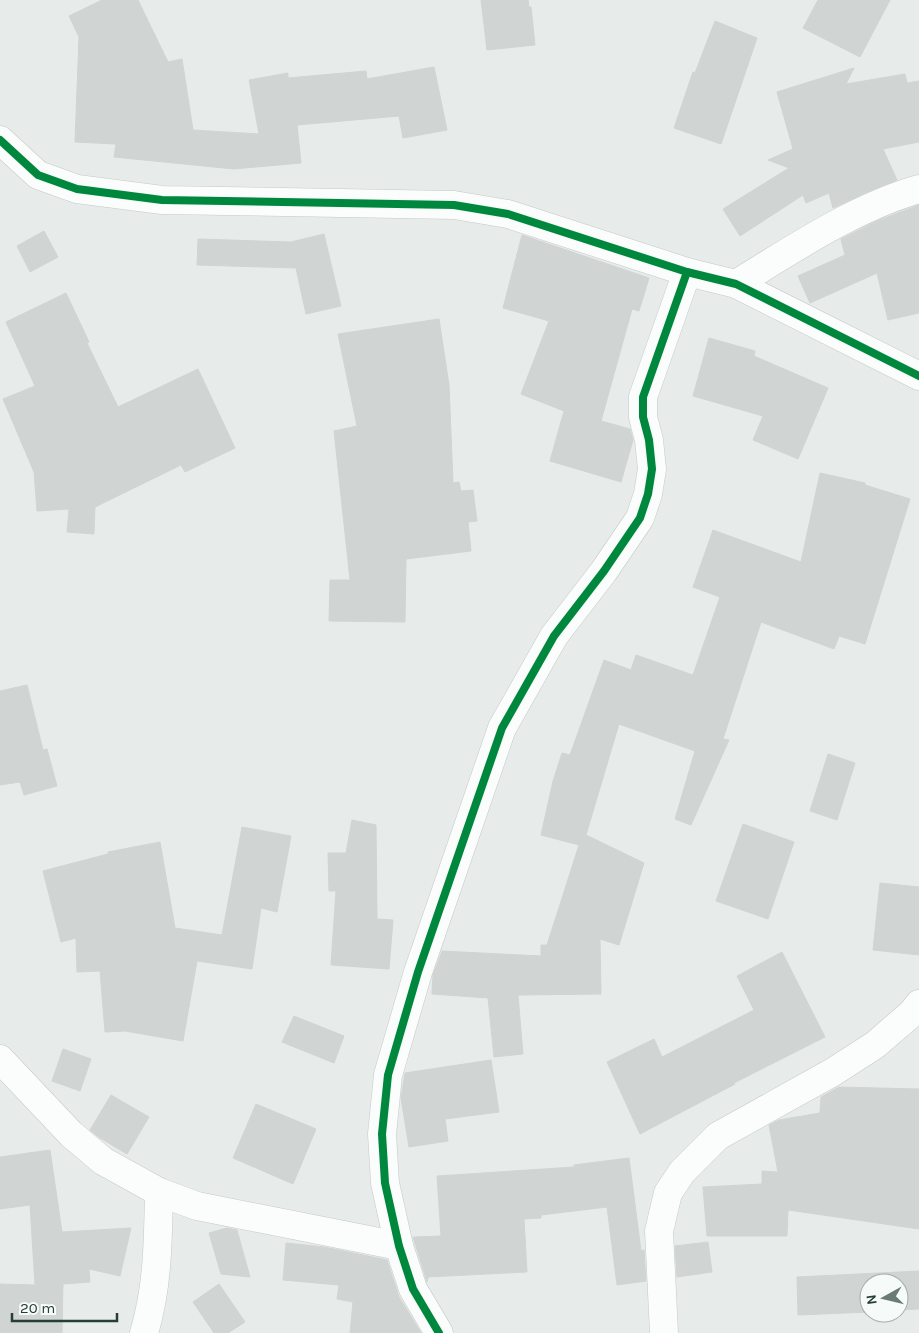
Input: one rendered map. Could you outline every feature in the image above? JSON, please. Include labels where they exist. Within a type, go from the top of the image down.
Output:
[{"type":"street","points":[[0,140],[38,175],[77,189],[162,200],[454,206],[508,214],[687,272],[736,284],[919,376]]},
{"type":"street","points":[[736,284],[832,226],[905,193],[919,189]]},
{"type":"street","points":[[439,1333],[413,1289],[398,1246],[385,1183],[382,1134],[388,1075],[418,972],[502,728],[554,636],[604,571],[640,518],[648,494],[652,469],[649,440],[642,417],[643,398],[687,272]]},
{"type":"street","points":[[664,1333],[659,1231],[668,1193],[682,1172],[718,1136],[833,1072],[868,1049],[905,1019],[919,1004]]},
{"type":"street","points":[[0,1058],[71,1134],[104,1161],[159,1192],[196,1206],[398,1246]]},
{"type":"street","points":[[144,1333],[150,1313],[157,1257],[159,1192]]},
{"type":"building","points":[[102,0],[138,0],[168,62],[182,59],[193,130],[259,134],[249,80],[288,73],[288,78],[366,71],[367,79],[434,67],[447,130],[403,138],[399,116],[297,125],[301,163],[234,169],[114,157],[116,144],[75,142],[79,37],[69,16]]},
{"type":"building","points":[[481,0],[528,0],[529,7],[531,7],[535,45],[487,50]]},
{"type":"building","points":[[818,0],[890,0],[860,57],[803,28]]},
{"type":"building","points":[[715,21],[757,38],[721,144],[674,128],[693,72],[695,73]]},
{"type":"building","points":[[854,68],[846,84],[905,74],[907,83],[919,81],[919,142],[883,149],[897,180],[833,208],[829,193],[806,203],[803,195],[740,236],[723,209],[789,168],[768,160],[793,149],[777,92]]},
{"type":"building","points":[[919,205],[919,313],[888,320],[877,273],[810,303],[798,276],[845,255],[841,239],[877,221]]},
{"type":"building","points":[[44,231],[58,257],[30,272],[17,246]]},
{"type":"building","points":[[324,234],[341,306],[306,314],[296,268],[197,265],[198,239],[291,242]]},
{"type":"building","points":[[522,235],[649,278],[639,311],[632,309],[601,421],[630,429],[633,440],[621,482],[550,461],[564,411],[521,394],[549,321],[503,308]]},
{"type":"building","points":[[66,293],[89,342],[87,343],[118,407],[198,369],[235,448],[185,472],[181,465],[95,507],[94,534],[67,532],[69,509],[37,511],[34,472],[3,399],[35,386],[6,322]]},
{"type":"building","points":[[439,319],[449,385],[453,483],[459,482],[461,491],[473,490],[477,521],[468,522],[471,551],[406,559],[405,622],[329,621],[330,580],[350,580],[334,431],[357,426],[338,334]]},
{"type":"building","points":[[709,338],[755,351],[754,356],[828,388],[798,459],[753,440],[763,416],[693,396]]},
{"type":"building","points":[[820,473],[865,483],[865,485],[910,499],[865,644],[839,636],[834,649],[761,622],[723,739],[729,740],[691,825],[675,819],[695,751],[619,724],[586,835],[644,863],[619,945],[600,939],[601,994],[518,995],[523,1054],[494,1057],[488,998],[432,994],[433,975],[442,951],[541,956],[541,945],[547,945],[579,845],[541,835],[553,781],[562,753],[570,755],[604,660],[631,670],[636,655],[693,675],[720,597],[693,587],[713,530],[801,562]]},
{"type":"building","points":[[27,685],[43,750],[47,749],[57,786],[24,795],[20,782],[0,785],[0,691]]},
{"type":"building","points":[[828,754],[855,763],[837,820],[810,811]]},
{"type":"building","points":[[352,820],[376,825],[377,919],[393,920],[389,969],[331,965],[336,891],[329,891],[328,853],[346,853]]},
{"type":"building","points":[[743,824],[794,842],[768,919],[716,901]]},
{"type":"building","points":[[242,827],[291,836],[277,912],[261,908],[252,969],[197,961],[183,1041],[125,1031],[105,1032],[100,971],[77,972],[76,938],[61,942],[43,871],[108,854],[108,852],[160,842],[175,928],[222,935]]},
{"type":"building","points":[[880,883],[919,887],[919,955],[873,950]]},
{"type":"building","points":[[782,952],[825,1037],[732,1084],[735,1084],[640,1134],[607,1062],[654,1039],[662,1057],[754,1010],[737,976]]},
{"type":"building","points":[[294,1016],[344,1036],[334,1063],[282,1042]]},
{"type":"building","points":[[63,1049],[91,1059],[80,1091],[52,1081]]},
{"type":"building","points":[[491,1060],[499,1112],[445,1119],[448,1141],[409,1147],[401,1098],[405,1073]]},
{"type":"building","points":[[839,1087],[919,1089],[919,1229],[788,1210],[787,1236],[707,1236],[703,1187],[762,1184],[762,1171],[778,1172],[769,1125],[779,1120],[820,1113],[821,1097]]},
{"type":"building","points":[[111,1095],[149,1117],[127,1154],[90,1130]]},
{"type":"building","points":[[256,1104],[316,1129],[293,1184],[233,1158]]},
{"type":"building","points":[[50,1150],[62,1232],[131,1228],[120,1276],[89,1269],[90,1282],[63,1284],[62,1333],[0,1333],[0,1284],[35,1285],[30,1205],[0,1209],[0,1157]]},
{"type":"building","points":[[629,1158],[641,1251],[644,1250],[646,1281],[617,1285],[607,1207],[541,1215],[541,1218],[524,1219],[527,1272],[428,1277],[427,1282],[413,1237],[441,1236],[437,1176],[574,1167],[574,1165]]},
{"type":"building","points":[[227,1228],[237,1230],[250,1277],[221,1274],[209,1233]]},
{"type":"building","points":[[708,1242],[712,1272],[677,1277],[675,1246]]},
{"type":"building","points":[[286,1243],[324,1247],[387,1260],[399,1297],[421,1333],[350,1333],[353,1302],[337,1299],[339,1285],[283,1280]]},
{"type":"building","points":[[919,1271],[919,1309],[909,1310],[909,1273],[878,1273]]},
{"type":"building","points":[[859,1274],[859,1312],[798,1315],[797,1277]]},
{"type":"building","points":[[219,1284],[245,1322],[228,1333],[214,1333],[193,1302]]},
{"type":"cycle path","points":[[0,140],[38,175],[77,189],[162,200],[454,205],[508,214],[687,272],[736,284],[919,376]]},
{"type":"cycle path","points":[[439,1333],[413,1289],[399,1246],[385,1183],[382,1134],[388,1075],[418,972],[502,728],[554,636],[604,571],[640,518],[648,494],[652,469],[649,440],[643,417],[643,397],[687,272]]}]
